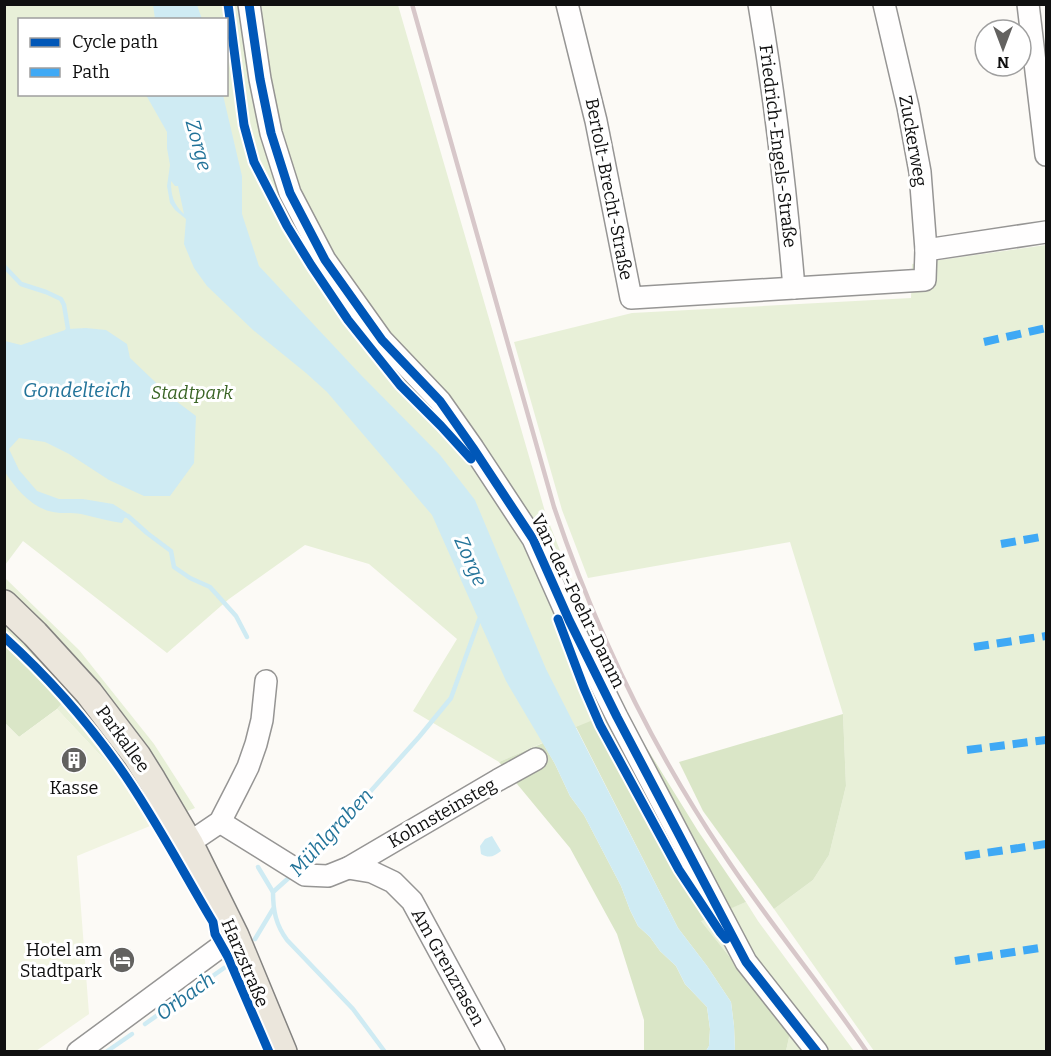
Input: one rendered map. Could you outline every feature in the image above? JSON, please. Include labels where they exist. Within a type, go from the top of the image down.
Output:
[{"type":"main road","name":"Parkallee","points":[[4,604],[34,633],[96,701],[137,756],[189,843]]},
{"type":"main road","name":"Harzstraße","points":[[189,843],[235,936],[283,1052]]},
{"type":"street","name":"Van-der-Foehr-Damm","points":[[249,4],[271,133],[290,193],[325,260],[382,340],[440,401],[533,539],[569,620],[617,717],[746,962],[817,1052]]},
{"type":"street","name":"Bertolt-Brecht-Straße","points":[[567,4],[596,121],[631,298],[925,280]]},
{"type":"street","name":"Friedrich-Engels-Straße","points":[[759,4],[785,184],[794,288]]},
{"type":"street","name":"Zuckerweg","points":[[884,4],[908,106],[920,172],[926,250],[925,280]]},
{"type":"street","points":[[1028,4],[1047,155]]},
{"type":"street","points":[[926,250],[1047,232]]},
{"type":"street","points":[[189,843],[228,827],[256,744],[262,720],[266,681]]},
{"type":"street","name":"Kohnsteinsteg","points":[[348,868],[536,759]]},
{"type":"street","name":"Am Grenzrasen","points":[[228,827],[298,870],[328,876],[348,868],[372,872],[393,882],[412,901],[494,1052]]},
{"type":"street","points":[[78,1052],[235,936]]},
{"type":"green space","name":"Stadtpark","points":[[4,5],[398,5],[546,515],[622,708],[499,762],[413,711],[457,639],[369,564],[305,545],[229,599],[167,653],[23,541],[5,565]]},
{"type":"green space","points":[[1046,245],[1046,1051],[874,1051],[774,909],[813,880],[829,855],[846,786],[843,714],[790,542],[588,578],[562,510],[514,342],[632,313],[911,298],[912,264]]},
{"type":"green space","points":[[4,577],[79,650],[154,744],[195,808],[150,826],[117,773],[57,709],[68,696],[5,629]]},
{"type":"green space","points":[[4,629],[68,696],[57,709],[19,737],[5,723]]},
{"type":"green space","points":[[622,708],[698,831],[746,902],[701,921],[790,1033],[786,1051],[735,1051],[731,1002],[678,928],[576,727]]},
{"type":"green space","points":[[57,709],[117,773],[150,826],[77,856],[89,1014],[36,1051],[5,1051],[5,723],[19,737]]},
{"type":"green space","points":[[843,714],[846,786],[829,855],[813,880],[774,909],[703,811],[679,762]]},
{"type":"green space","points":[[543,743],[621,886],[638,926],[676,966],[685,984],[707,1007],[710,1029],[709,1046],[706,1051],[644,1051],[644,1020],[617,934],[570,848],[499,762]]},
{"type":"green space","points":[[746,902],[854,1051],[786,1051],[790,1033],[700,920]]},
{"type":"water","points":[[153,5],[197,5],[202,18],[155,18]]},
{"type":"water","name":"Zorge","points":[[147,96],[223,96],[242,176],[242,214],[259,266],[440,455],[475,500],[546,669],[678,928],[731,1002],[735,1051],[706,1051],[709,1046],[710,1029],[707,1007],[685,984],[676,966],[638,926],[621,886],[584,815],[570,796],[555,764],[506,681],[432,515],[327,392],[253,330],[207,286],[194,268],[184,244],[186,219],[170,203],[167,186],[170,165],[167,132]],"holes":[[[171,181],[178,186],[184,214],[173,199]]]},
{"type":"water","name":"Gondelteich","points":[[68,329],[106,330],[127,344],[130,358],[172,398],[196,416],[194,463],[170,496],[144,496],[109,480],[69,454],[45,442],[19,438],[9,449],[19,470],[37,491],[59,499],[83,499],[113,504],[127,513],[122,523],[81,514],[45,510],[25,497],[5,472],[5,341],[21,345]]},
{"type":"water","points":[[492,836],[501,851],[492,856],[481,854],[480,846],[485,839]]},
{"type":"waterway","points":[[4,266],[21,284],[61,299],[68,329],[66,333]]},
{"type":"waterway","points":[[121,514],[128,516],[171,551],[174,567],[190,578],[210,587],[236,616],[247,637]]},
{"type":"waterway","name":"Mühlgraben","points":[[303,866],[451,698],[479,620],[483,615]]},
{"type":"waterway","points":[[258,867],[273,892]]},
{"type":"waterway","name":"Mühlgraben","points":[[292,875],[273,892],[280,929],[287,940],[353,1009],[385,1052]]},
{"type":"waterway","name":"Orbach","points":[[255,939],[273,909]]},
{"type":"waterway","name":"Orbach","points":[[145,1024],[224,968]]},
{"type":"waterway","name":"Orbach","points":[[106,1052],[132,1034]]},
{"type":"railway","points":[[412,4],[554,507],[570,553],[607,642],[649,729],[697,812],[758,904],[867,1052]]},
{"type":"marked path","points":[[984,342],[1046,328]]},
{"type":"marked path","points":[[1001,544],[1046,536]]},
{"type":"marked path","points":[[974,647],[1046,636]]},
{"type":"marked path","points":[[967,750],[1046,740]]},
{"type":"marked path","points":[[965,856],[1046,844]]},
{"type":"marked path","points":[[955,961],[1046,947]]},
{"type":"cycle path","points":[[228,4],[244,125],[254,162],[287,226],[348,320],[400,385],[471,459]]},
{"type":"cycle path","points":[[249,4],[271,133],[290,193],[325,260],[382,340],[440,401],[533,539],[569,620],[617,717],[746,962],[817,1052]]},
{"type":"cycle path","points":[[558,619],[600,725],[679,870],[726,939]]},
{"type":"cycle path","points":[[4,637],[51,683],[80,716],[145,805],[213,922],[215,934],[228,957],[269,1052]]},
{"type":"place","name":"Kasse","points":[[74,760]]},
{"type":"place","name":"Hotel am Stadtpark","points":[[122,960]]}]
